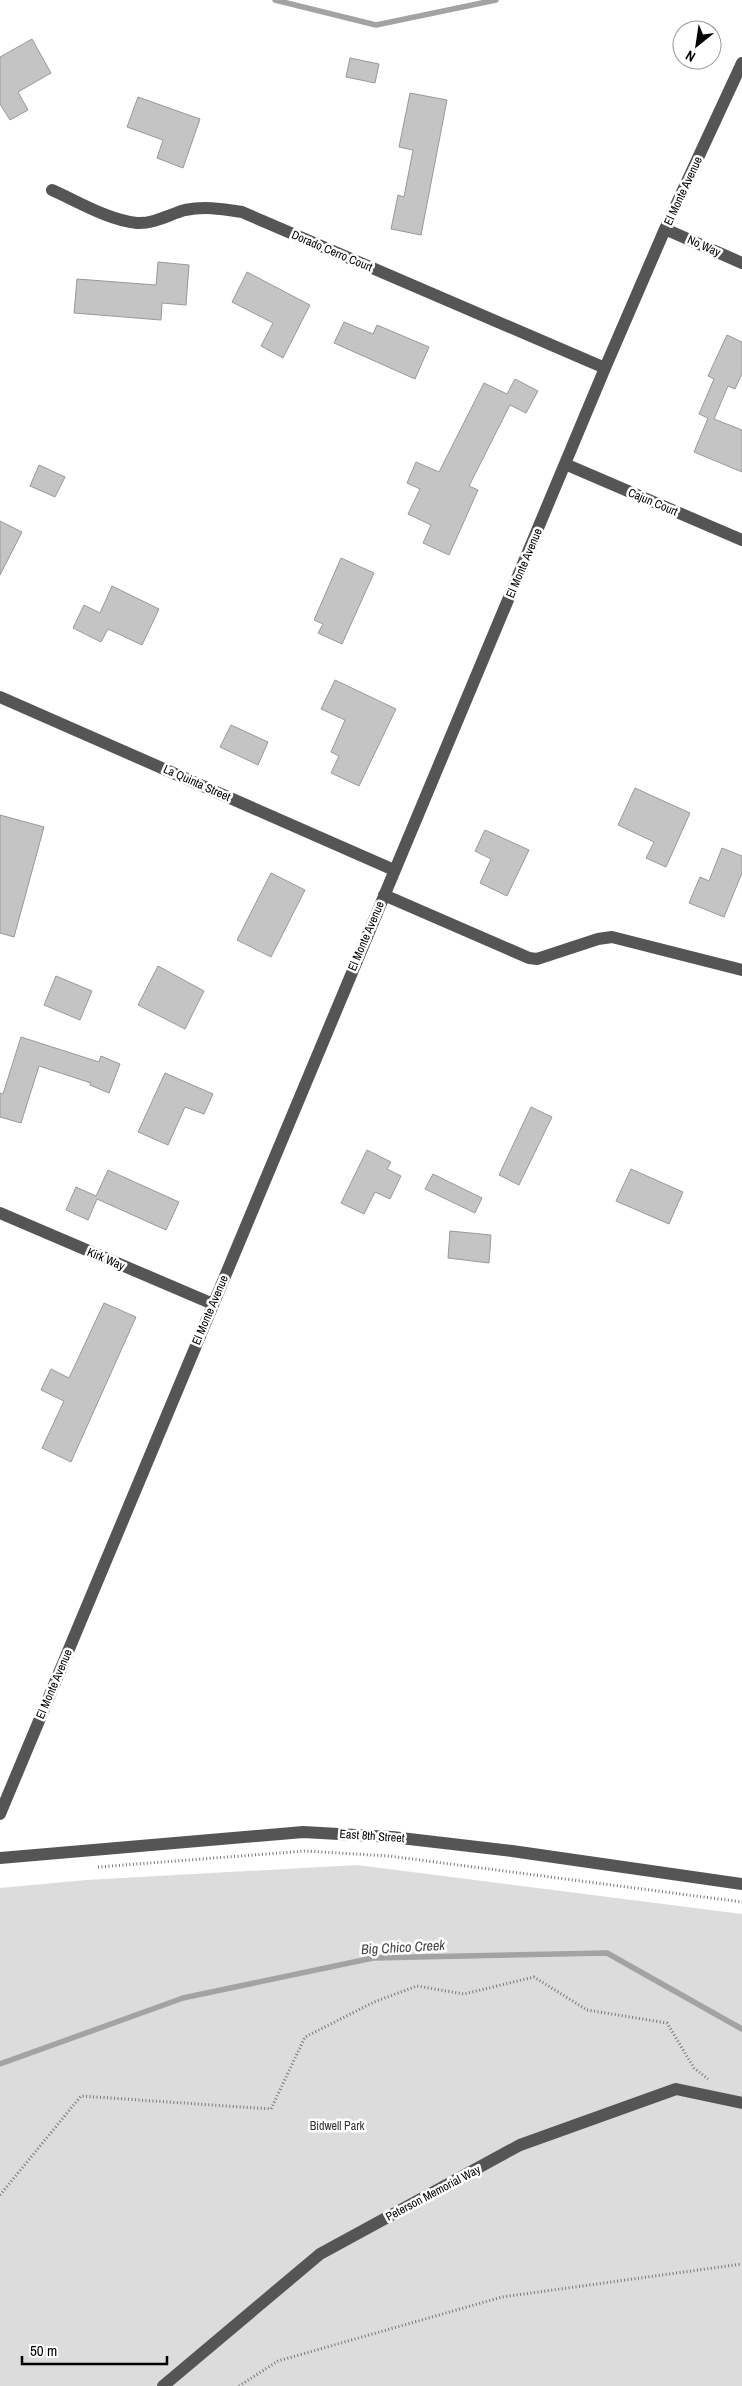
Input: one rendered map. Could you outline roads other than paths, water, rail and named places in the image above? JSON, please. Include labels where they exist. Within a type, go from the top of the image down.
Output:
[{"type":"street","name":"El Monte Avenue","points":[[0,1814],[605,368],[665,229],[742,63]]},
{"type":"street","name":"Dorado Cerro Court","points":[[52,190],[114,218],[139,223],[161,219],[185,210],[212,207],[242,212],[605,368]]},
{"type":"street","name":"No Way","points":[[665,229],[742,262]]},
{"type":"street","name":"Cajun Court","points":[[565,464],[742,540]]},
{"type":"street","name":"La Quinta Street","points":[[0,697],[394,870]]},
{"type":"street","points":[[384,895],[529,958],[537,959],[598,939],[612,937],[742,970]]},
{"type":"street","name":"Kirk Way","points":[[0,1213],[213,1304]]},
{"type":"street","name":"East 8th Street","points":[[0,1858],[303,1832],[392,1837],[512,1851],[742,1884]]},
{"type":"street","name":"Peterson Memorial Way","points":[[164,2386],[320,2254],[520,2145],[676,2089],[738,2102]]},
{"type":"waterway","points":[[275,0],[376,25],[496,0]]},
{"type":"waterway","name":"Big Chico Creek","points":[[0,2064],[183,1998],[373,1958],[607,1953],[742,2029]]},
{"type":"park label","name":"Bidwell Park","points":[[337,2126]]}]
